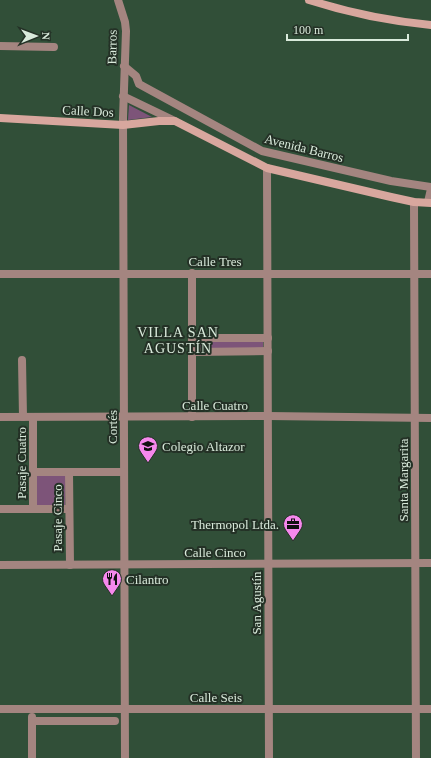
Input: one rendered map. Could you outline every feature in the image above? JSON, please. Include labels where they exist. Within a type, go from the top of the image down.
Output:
[{"type":"street","name":"Barros","points":[[118,0],[125,22],[126,31],[123,96]]},
{"type":"street","points":[[309,0],[369,16],[431,25]]},
{"type":"street","points":[[0,46],[54,47]]},
{"type":"street","name":"Avenida Barros","points":[[124,66],[136,76],[139,84],[262,151],[361,174],[431,188]]},
{"type":"street","name":"Avenida Barros","points":[[123,96],[267,168],[414,202],[429,203]]},
{"type":"street","name":"Cortés","points":[[123,96],[125,758]]},
{"type":"street","name":"Calle Dos","points":[[0,118],[123,125],[159,121],[175,121]]},
{"type":"street","name":"San Agustín","points":[[267,168],[269,758]]},
{"type":"street","points":[[429,203],[431,188]]},
{"type":"street","name":"Santa Margarita","points":[[414,202],[416,758]]},
{"type":"street","points":[[192,273],[192,417]]},
{"type":"street","name":"Calle Tres","points":[[0,274],[431,274]]},
{"type":"street","points":[[192,338],[268,338]]},
{"type":"street","points":[[192,352],[268,351]]},
{"type":"street","points":[[22,360],[23,417]]},
{"type":"street","name":"Calle Cuatro","points":[[0,417],[268,416],[431,418]]},
{"type":"street","name":"Pasaje Cuatro","points":[[33,417],[33,509]]},
{"type":"street","points":[[33,472],[124,472]]},
{"type":"street","name":"Pasaje Cinco","points":[[69,472],[70,565]]},
{"type":"street","points":[[0,509],[69,509]]},
{"type":"street","name":"Calle Cinco","points":[[0,565],[431,563]]},
{"type":"street","name":"Calle Seis","points":[[0,709],[431,709]]},
{"type":"street","points":[[32,709],[32,758]]},
{"type":"street","points":[[32,721],[115,721]]},
{"type":"shaded area","points":[[129,105],[152,117],[128,120]]},
{"type":"shaded area","points":[[263,340],[263,349],[195,350],[195,341]]},
{"type":"shaded area","points":[[36,475],[66,476],[65,505],[36,505]]},
{"type":"place","name":"Colegio Altazor","points":[[148,463]]},
{"type":"place","name":"Thermopol Ltda.","points":[[293,541]]},
{"type":"place","name":"Cilantro","points":[[112,596]]},
{"type":"district","name":"VILLA SAN AGUSTÍN","points":[[178,340]]}]
